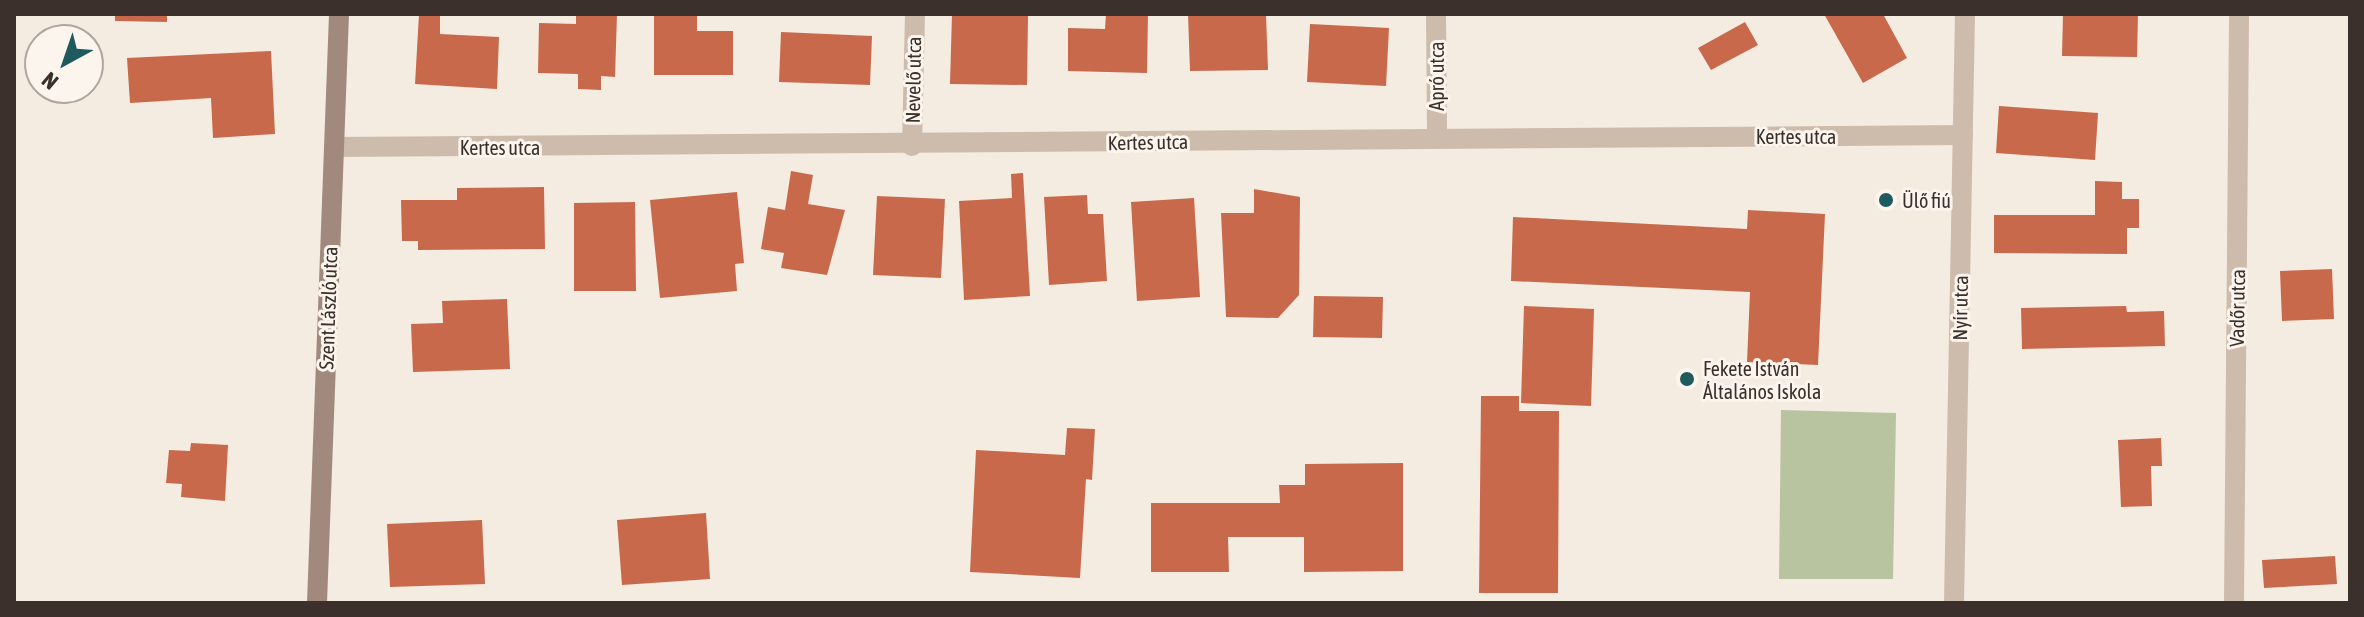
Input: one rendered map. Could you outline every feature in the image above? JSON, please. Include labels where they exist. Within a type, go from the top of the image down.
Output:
[{"type":"street","name":"Szent László utca","points":[[317,603],[339,14]]},
{"type":"street","name":"Nevelő utca","points":[[912,146],[915,14]]},
{"type":"street","name":"Apró utca","points":[[1436,14],[1437,138]]},
{"type":"street","name":"Nyír utca","points":[[1954,603],[1965,14]]},
{"type":"street","name":"Vadőr utca","points":[[2234,603],[2239,14]]},
{"type":"street","name":"Kertes utca","points":[[334,147],[912,146],[1437,138],[1963,135]]},
{"type":"green space","points":[[1781,410],[1896,413],[1893,579],[1779,579]]},
{"type":"building","points":[[115,14],[167,14],[167,22],[115,21]]},
{"type":"building","points":[[419,14],[440,14],[440,34],[499,37],[497,89],[415,84]]},
{"type":"building","points":[[576,14],[617,14],[615,77],[601,76],[601,90],[578,89],[578,74],[538,73],[539,23],[576,24]]},
{"type":"building","points":[[654,14],[697,14],[697,31],[733,31],[733,75],[654,75]]},
{"type":"building","points":[[952,14],[1028,15],[1027,85],[950,84]]},
{"type":"building","points":[[1106,14],[1148,14],[1147,73],[1068,71],[1068,28],[1105,29]]},
{"type":"building","points":[[1188,14],[1266,14],[1268,70],[1190,71]]},
{"type":"building","points":[[1824,14],[1883,14],[1907,58],[1863,83]]},
{"type":"building","points":[[2063,14],[2138,14],[2137,57],[2062,56]]},
{"type":"building","points":[[1745,22],[1758,45],[1711,70],[1698,48]]},
{"type":"building","points":[[1310,24],[1389,28],[1386,86],[1307,82]]},
{"type":"building","points":[[781,32],[872,36],[870,85],[779,82]]},
{"type":"building","points":[[271,51],[275,134],[213,138],[211,98],[130,103],[127,58]]},
{"type":"building","points":[[1999,106],[2098,113],[2095,160],[1996,153]]},
{"type":"building","points":[[791,171],[813,175],[808,204],[845,210],[827,275],[781,268],[784,253],[761,249],[768,207],[785,210]]},
{"type":"building","points":[[1023,173],[1030,296],[964,300],[959,201],[1012,198],[1011,174]]},
{"type":"building","points":[[2095,181],[2122,182],[2122,199],[2139,199],[2139,228],[2127,228],[2127,254],[1994,253],[1994,215],[2095,215]]},
{"type":"building","points":[[544,187],[545,249],[418,250],[418,241],[402,241],[401,200],[457,200],[457,188]]},
{"type":"building","points":[[1254,189],[1300,197],[1299,295],[1278,318],[1226,317],[1221,213],[1254,213]]},
{"type":"building","points":[[737,192],[744,263],[735,264],[737,291],[660,298],[650,200]]},
{"type":"building","points":[[1087,195],[1088,214],[1103,214],[1107,281],[1049,285],[1044,197]]},
{"type":"building","points":[[877,196],[945,199],[941,278],[873,275]]},
{"type":"building","points":[[1194,198],[1200,297],[1137,301],[1131,202]]},
{"type":"building","points":[[635,202],[636,291],[574,291],[574,203]]},
{"type":"building","points":[[1748,210],[1825,214],[1818,365],[1747,362],[1750,292],[1511,281],[1513,217],[1747,229]]},
{"type":"building","points":[[2332,269],[2334,319],[2282,321],[2280,271]]},
{"type":"building","points":[[1314,296],[1383,297],[1382,338],[1313,337]]},
{"type":"building","points":[[507,299],[510,369],[413,372],[411,324],[443,323],[442,301]]},
{"type":"building","points":[[1524,306],[1594,309],[1591,406],[1521,403]]},
{"type":"building","points":[[2126,306],[2127,312],[2164,311],[2165,346],[2022,349],[2021,308]]},
{"type":"building","points":[[1481,396],[1519,396],[1519,411],[1559,411],[1558,593],[1479,593]]},
{"type":"building","points":[[1067,428],[1095,429],[1092,480],[1086,479],[1080,578],[970,572],[976,450],[1065,455]]},
{"type":"building","points":[[2161,438],[2162,466],[2151,466],[2152,506],[2121,507],[2118,440]]},
{"type":"building","points":[[191,443],[228,445],[225,501],[181,497],[182,484],[166,483],[169,450],[190,451]]},
{"type":"building","points":[[1403,463],[1403,571],[1304,572],[1304,537],[1228,537],[1229,572],[1151,572],[1151,503],[1280,503],[1279,485],[1305,485],[1305,464]]},
{"type":"building","points":[[706,513],[710,579],[622,585],[617,520]]},
{"type":"building","points":[[482,520],[485,584],[390,587],[387,524]]},
{"type":"building","points":[[2335,556],[2337,584],[2264,588],[2262,560]]},
{"type":"place","name":"Ülő fiú","points":[[1886,200]]},
{"type":"place","name":"Fekete István Általános Iskola","points":[[1687,379]]}]
